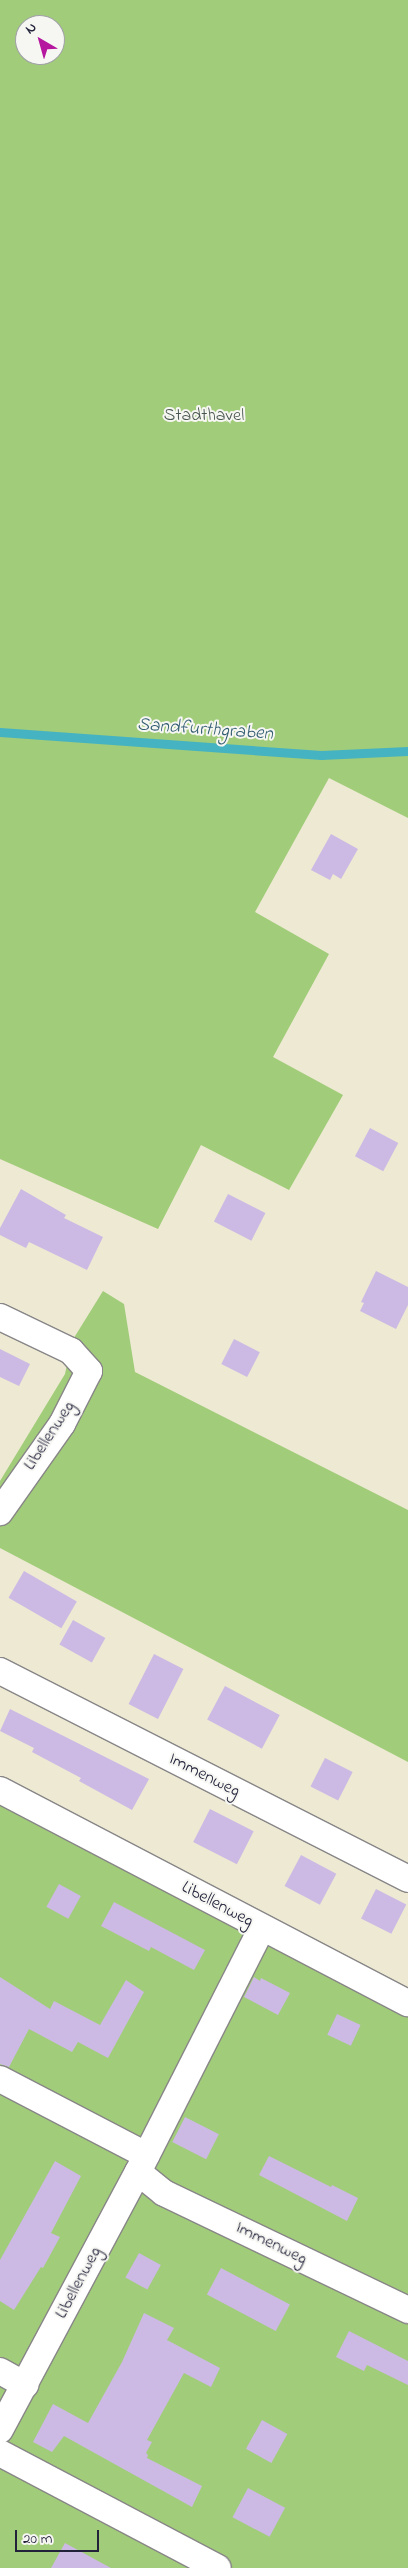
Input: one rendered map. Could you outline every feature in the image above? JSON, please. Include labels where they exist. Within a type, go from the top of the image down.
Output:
[{"type":"street","name":"Libellenweg","points":[[0,1317],[71,1351],[89,1371],[62,1424],[0,1512]]},
{"type":"street","name":"Immenweg","points":[[0,1671],[408,1879]]},
{"type":"street","name":"Libellenweg","points":[[0,1790],[262,1928],[142,2163],[0,2430]]},
{"type":"street","points":[[262,1928],[408,2003]]},
{"type":"street","points":[[0,2079],[142,2163]]},
{"type":"street","name":"Immenweg","points":[[142,2163],[164,2193],[408,2310]]},
{"type":"street","points":[[0,2371],[25,2385]]},
{"type":"street","points":[[0,2452],[218,2568]]},
{"type":"green space","name":"Stadthavel","points":[[0,0],[408,0],[408,818],[329,778],[255,912],[329,954],[273,1057],[343,1095],[289,1190],[201,1145],[158,1229],[0,1159]]},
{"type":"green space","points":[[103,1291],[124,1304],[135,1372],[408,1510],[408,1762],[0,1548],[0,1481],[65,1374],[72,1341]]},
{"type":"green space","points":[[0,1799],[408,2012],[408,2568],[0,2568]]},
{"type":"building","points":[[331,834],[358,849],[341,879],[333,874],[330,880],[311,870]]},
{"type":"building","points":[[370,1128],[398,1143],[383,1171],[355,1156]]},
{"type":"building","points":[[21,1189],[66,1215],[64,1218],[103,1237],[87,1270],[29,1242],[26,1248],[0,1235],[0,1228]]},
{"type":"building","points":[[228,1194],[265,1213],[251,1241],[214,1222]]},
{"type":"building","points":[[376,1271],[408,1287],[408,1305],[396,1329],[360,1311],[364,1303],[361,1302]]},
{"type":"building","points":[[234,1339],[260,1352],[247,1377],[221,1364]]},
{"type":"building","points":[[0,1349],[30,1364],[19,1386],[0,1377]]},
{"type":"building","points":[[24,1571],[77,1602],[61,1628],[8,1598]]},
{"type":"building","points":[[73,1620],[105,1638],[92,1662],[59,1644]]},
{"type":"building","points":[[154,1654],[183,1669],[158,1719],[129,1704]]},
{"type":"building","points":[[225,1686],[280,1715],[262,1749],[207,1720]]},
{"type":"building","points":[[10,1709],[149,1779],[132,1810],[79,1781],[81,1778],[32,1752],[34,1748],[0,1731]]},
{"type":"building","points":[[325,1758],[353,1772],[338,1801],[310,1787]]},
{"type":"building","points":[[210,1809],[254,1831],[237,1864],[193,1842]]},
{"type":"building","points":[[301,1855],[336,1874],[320,1905],[285,1886]]},
{"type":"building","points":[[59,1884],[81,1896],[68,1919],[46,1907]]},
{"type":"building","points":[[376,1889],[406,1904],[391,1934],[361,1918]]},
{"type":"building","points":[[114,1902],[205,1950],[194,1970],[151,1947],[149,1951],[101,1926]]},
{"type":"building","points":[[0,1977],[50,2009],[54,2001],[100,2025],[126,1980],[144,1992],[108,2058],[78,2042],[72,2052],[29,2029],[9,2067],[0,2064]]},
{"type":"building","points":[[254,1977],[260,1981],[261,1978],[290,1993],[278,2015],[244,1997]]},
{"type":"building","points":[[337,2014],[361,2025],[351,2046],[327,2035]]},
{"type":"building","points":[[185,2117],[219,2134],[206,2159],[172,2142]]},
{"type":"building","points":[[269,2156],[331,2187],[332,2185],[358,2198],[347,2221],[259,2175]]},
{"type":"building","points":[[55,2161],[81,2176],[51,2233],[60,2237],[43,2268],[41,2267],[14,2310],[0,2301],[0,2260]]},
{"type":"building","points":[[139,2253],[161,2265],[147,2290],[125,2277]]},
{"type":"building","points":[[221,2268],[290,2305],[276,2331],[207,2294]]},
{"type":"building","points":[[144,2313],[174,2328],[167,2340],[220,2368],[211,2387],[184,2373],[147,2440],[152,2442],[146,2453],[148,2455],[147,2458],[202,2486],[192,2507],[64,2436],[52,2452],[33,2442],[53,2404],[88,2423],[122,2362]]},
{"type":"building","points":[[349,2331],[408,2361],[408,2385],[367,2365],[364,2371],[336,2357]]},
{"type":"building","points":[[262,2420],[287,2434],[271,2463],[246,2449]]},
{"type":"building","points":[[248,2488],[285,2508],[270,2537],[233,2517]]},
{"type":"building","points":[[65,2543],[111,2568],[51,2568]]},
{"type":"waterway","name":"Sandfurthgraben","points":[[0,732],[321,755],[408,751]]}]
